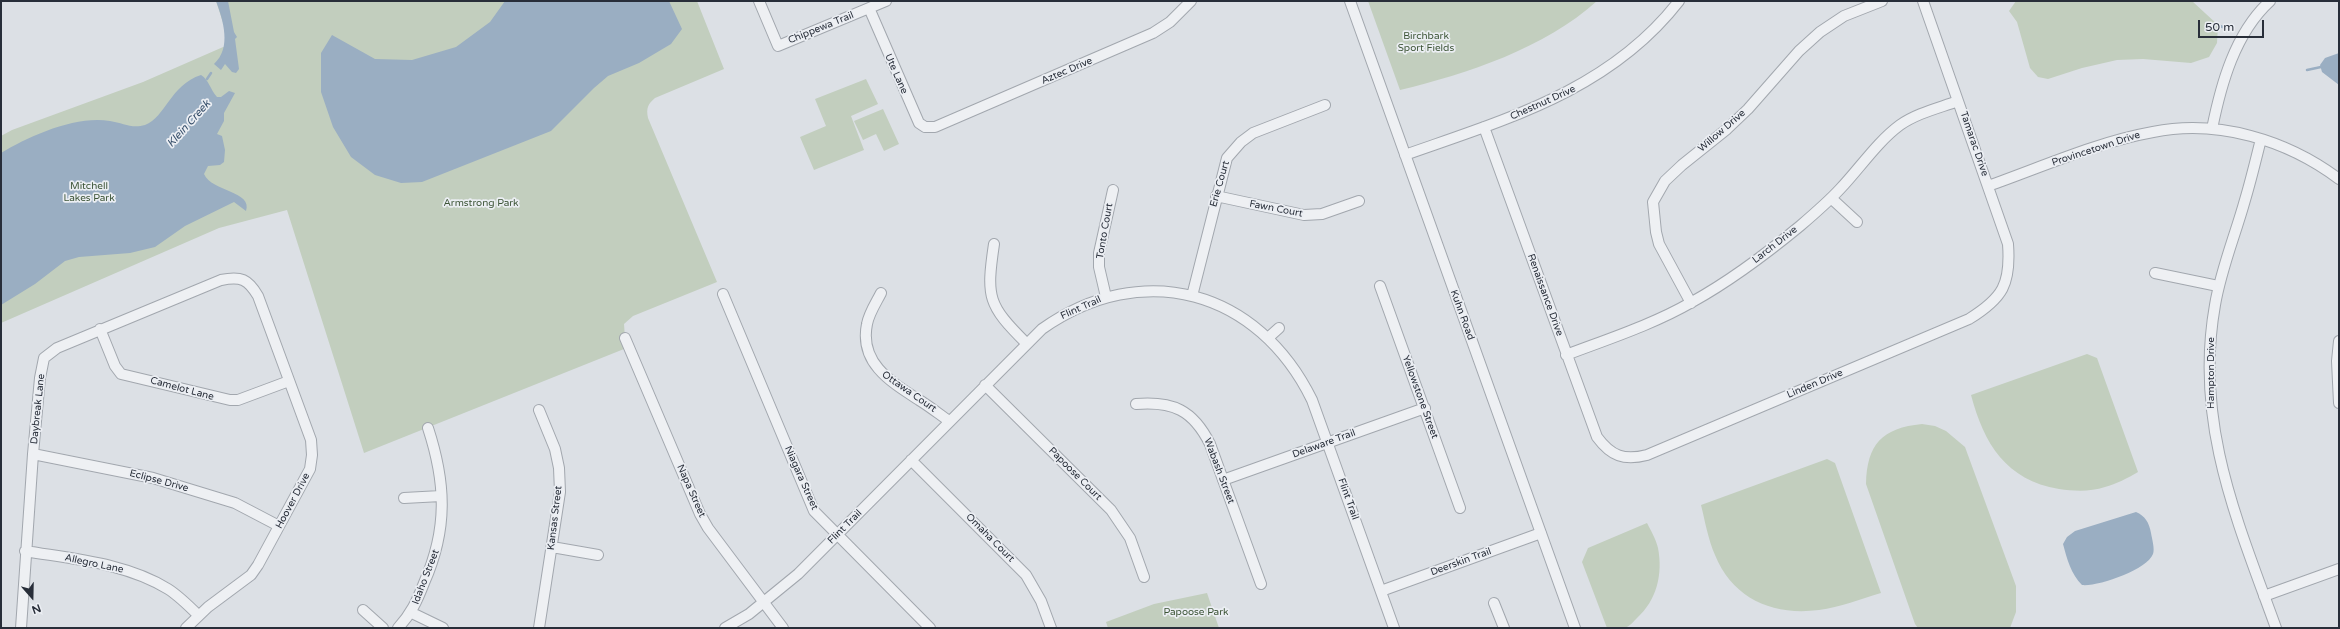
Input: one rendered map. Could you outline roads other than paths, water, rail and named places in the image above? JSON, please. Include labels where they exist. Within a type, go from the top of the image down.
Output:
[{"type":"street","name":"Chippewa Trail","points":[[759,1],[778,46],[886,1]]},
{"type":"street","name":"Aztec Drive","points":[[935,127],[1153,33],[1170,22],[1190,1]]},
{"type":"street","name":"Kuhn Road","points":[[1350,1],[1575,628]]},
{"type":"street","name":"Chestnut Drive","points":[[1405,155],[1535,108],[1585,83],[1634,48],[1679,1]]},
{"type":"street","name":"Willow Drive","points":[[1691,303],[1659,244],[1656,232],[1653,202],[1665,182],[1682,164],[1727,129],[1748,109],[1799,52],[1820,32],[1844,16],[1882,1]]},
{"type":"street","name":"Tamarac Drive","points":[[1923,1],[2008,244],[2008,275],[2004,289]]},
{"type":"street","points":[[2212,129],[2217,101],[2239,42],[2256,15],[2270,1]]},
{"type":"street","name":"Ute Lane","points":[[869,8],[919,123],[925,127],[935,127]]},
{"type":"street","name":"Larch Drive","points":[[1566,355],[1656,320],[1691,303],[1758,259],[1801,225],[1831,198],[1886,137],[1901,124],[1919,115],[1958,101]]},
{"type":"street","name":"Erie Court","points":[[1192,296],[1216,196],[1227,158],[1241,142],[1265,127],[1325,105]]},
{"type":"street","name":"Renaissance Drive","points":[[1484,127],[1597,437],[1615,455]]},
{"type":"street","name":"Provincetown Drive","points":[[1988,186],[2136,135],[2172,129],[2212,129],[2261,139],[2308,158],[2339,179]]},
{"type":"street","name":"Hampton Drive","points":[[2261,139],[2245,201],[2218,286],[2209,360],[2213,428],[2225,483],[2276,628]]},
{"type":"street","name":"Tonto Court","points":[[1106,296],[1099,266],[1099,253],[1113,190]]},
{"type":"street","name":"Fawn Court","points":[[1216,196],[1304,215],[1322,214],[1359,201]]},
{"type":"street","points":[[1831,198],[1857,222]]},
{"type":"street","points":[[994,244],[989,278],[992,300],[1002,318],[1026,344]]},
{"type":"street","points":[[2155,273],[2218,286]]},
{"type":"street","name":"Daybreak Lane","points":[[21,628],[25,551],[33,454],[40,378],[44,358],[58,348],[100,329],[221,280],[244,280]]},
{"type":"street","name":"Hoover Drive","points":[[186,628],[221,596],[251,575],[310,469],[312,455],[310,440],[258,296],[250,283],[244,280]]},
{"type":"street","name":"Yellowstone Street","points":[[1380,286],[1460,508]]},
{"type":"street","name":"Linden Drive","points":[[1615,455],[1632,458],[1647,455],[1969,319],[1985,310],[2004,289]]},
{"type":"street","name":"Flint Trail","points":[[725,628],[763,603],[798,574],[1026,344],[1061,316],[1106,296],[1153,291],[1192,296],[1236,313],[1269,337],[1294,367],[1304,384],[1327,443],[1394,628]]},
{"type":"street","name":"Ottawa Court","points":[[881,293],[867,325],[866,344],[873,362],[892,383],[950,421]]},
{"type":"street","name":"Niagara Street","points":[[723,294],[814,511],[930,628]]},
{"type":"street","points":[[1269,337],[1279,328]]},
{"type":"street","name":"Camelot Lane","points":[[100,329],[115,366],[120,374],[163,382],[230,400],[238,400],[289,382]]},
{"type":"street","name":"Napa Street","points":[[625,338],[700,514],[763,603],[783,628]]},
{"type":"street","points":[[2339,341],[2337,374],[2339,403]]},
{"type":"street","name":"Papoose Court","points":[[985,385],[1111,510],[1130,538],[1144,576]]},
{"type":"street","name":"Wabash Street","points":[[1136,404],[1166,404],[1186,413],[1194,420],[1210,444],[1261,584]]},
{"type":"street","name":"Delaware Trail","points":[[1223,480],[1425,408]]},
{"type":"street","name":"Kansas Street","points":[[539,410],[554,449],[560,476],[560,492],[539,628]]},
{"type":"street","name":"Idaho Street","points":[[398,628],[412,613],[435,556],[441,528],[441,496],[438,457],[428,428]]},
{"type":"street","name":"Eclipse Drive","points":[[33,454],[154,478],[235,503],[279,526]]},
{"type":"street","name":"Omaha Court","points":[[911,460],[1026,575],[1041,601],[1051,628]]},
{"type":"street","points":[[404,498],[441,496]]},
{"type":"street","name":"Deerskin Trail","points":[[1381,591],[1541,533]]},
{"type":"street","points":[[552,547],[598,555]]},
{"type":"street","name":"Allegro Lane","points":[[25,551],[106,565],[132,573],[168,589],[198,616]]},
{"type":"street","points":[[2264,596],[2339,569]]},
{"type":"street","points":[[1494,602],[1504,628]]},
{"type":"street","points":[[363,610],[383,628]]},
{"type":"street","points":[[412,613],[443,628]]},
{"type":"water","points":[[216,1],[228,1],[234,32],[237,37],[235,39],[239,69],[236,73],[232,72],[225,64],[221,70],[214,64],[220,57],[224,42],[223,25]]},
{"type":"water","points":[[505,1],[669,1],[682,29],[671,44],[639,63],[608,76],[551,131],[422,182],[401,183],[375,175],[351,157],[333,127],[321,92],[321,53],[332,35],[375,59],[412,60],[456,47],[490,22]]},
{"type":"water","points":[[2339,53],[2339,85],[2322,72],[2320,65],[2325,58]]},
{"type":"water","name":"Mitchell Lakes Park","points":[[201,75],[206,79],[217,97],[221,97],[229,91],[235,93],[224,113],[224,121],[217,134],[222,136],[225,150],[224,162],[220,165],[208,166],[204,174],[208,180],[215,185],[244,199],[247,204],[246,211],[234,202],[185,226],[155,247],[130,253],[79,257],[65,261],[35,284],[1,305],[1,153],[12,146],[53,128],[83,121],[97,120],[110,121],[132,126],[145,125],[158,115],[182,86]]},
{"type":"water","points":[[2136,512],[2142,515],[2148,523],[2150,529],[2154,549],[2149,560],[2141,566],[2121,576],[2099,583],[2082,585],[2072,571],[2066,555],[2063,544],[2067,537],[2075,531]]},
{"type":"waterway","points":[[2218,25],[2225,28]]},
{"type":"waterway","points":[[2307,70],[2321,67]]},
{"type":"waterway","points":[[207,79],[211,73]]},
{"type":"park label","name":"Birchbark Sport Fields","points":[[1426,42]]},
{"type":"park label","name":"Armstrong Park","points":[[481,203]]},
{"type":"park label","name":"Papoose Park","points":[[1196,612]]},
{"type":"water label","name":"Klein Creek","points":[[189,124]]}]
